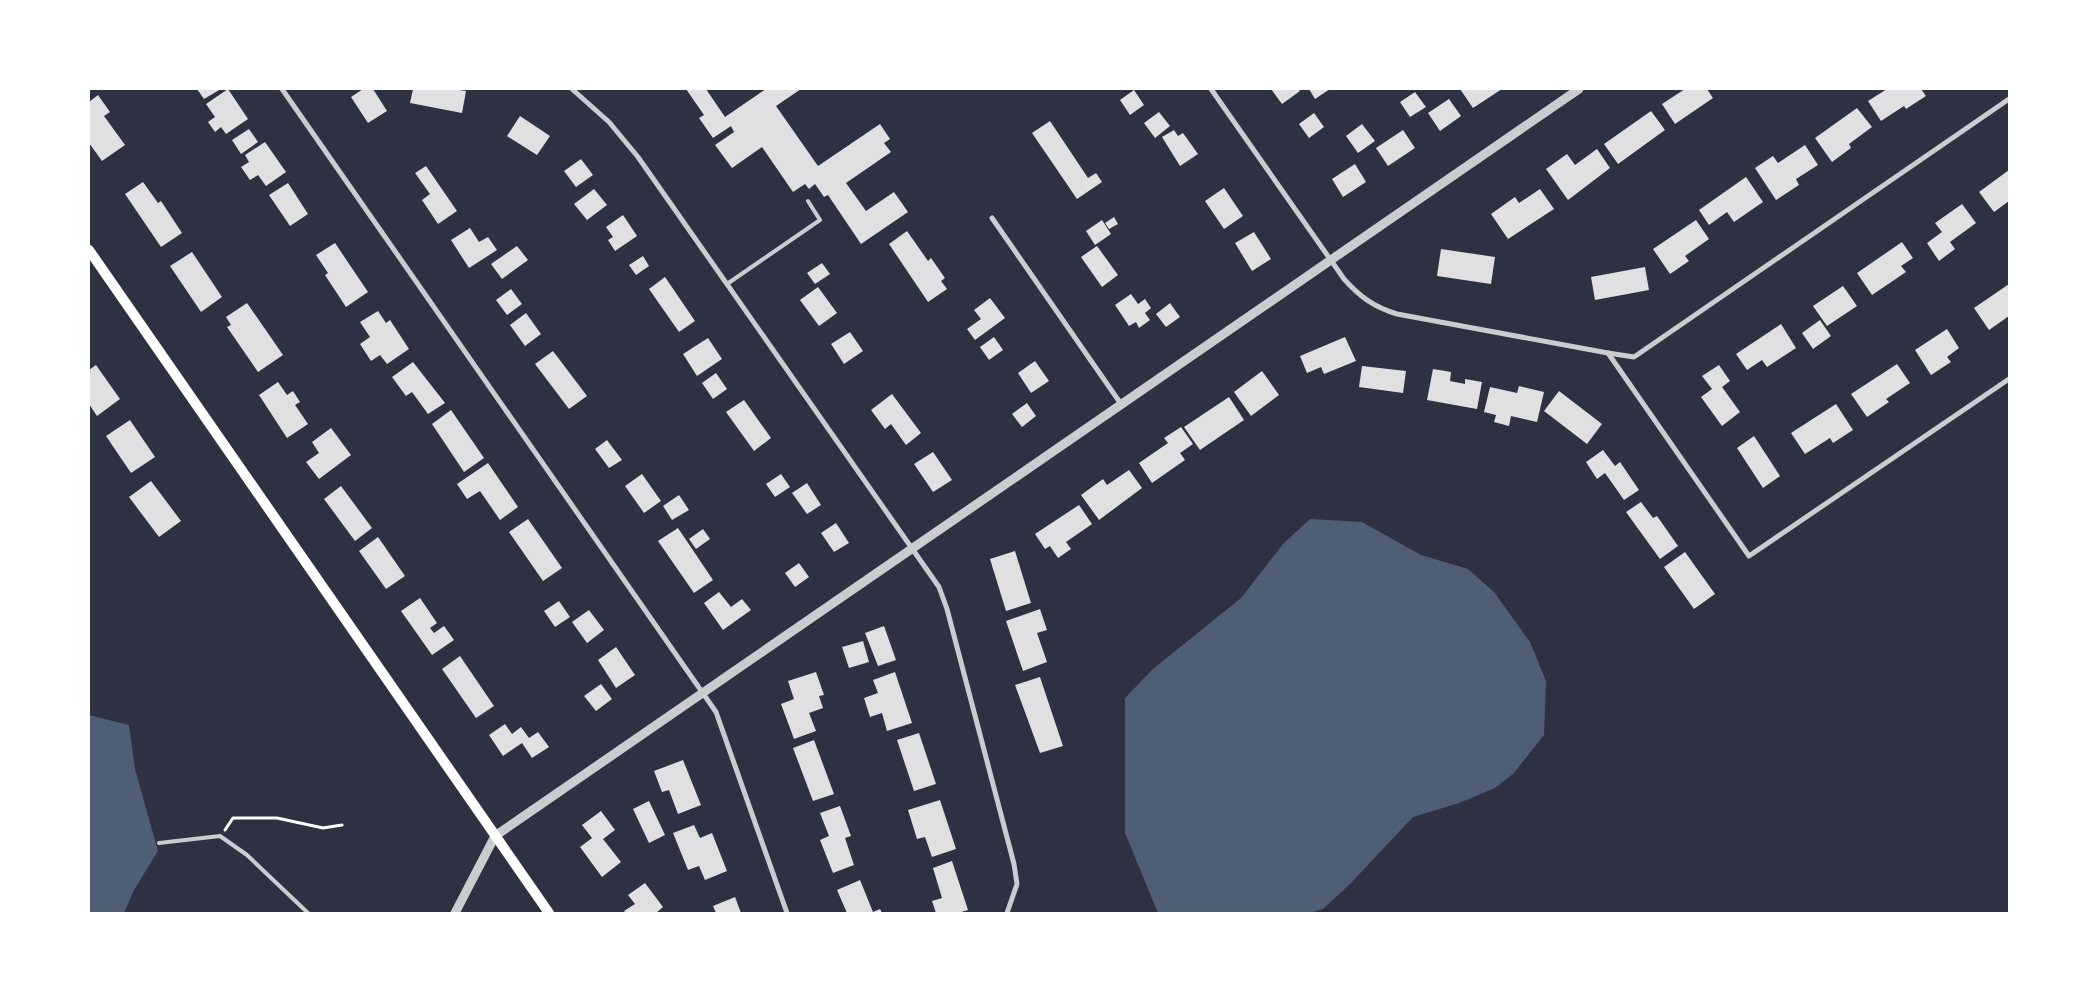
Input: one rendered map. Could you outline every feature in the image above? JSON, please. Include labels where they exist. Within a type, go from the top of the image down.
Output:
[{"type":"main road","points":[[89,250],[549,913]]},
{"type":"street","points":[[282,89],[716,712],[787,913]]},
{"type":"street","points":[[572,89],[609,122],[638,158],[939,587],[947,609],[1014,864],[1017,884],[1007,913]]},
{"type":"street","points":[[1211,89],[1330,260],[1358,295],[1376,308],[1397,314],[1634,357],[2009,99]]},
{"type":"street","points":[[455,913],[495,836],[1580,89]]},
{"type":"street","points":[[992,218],[1121,404]]},
{"type":"street","points":[[1608,353],[1749,556],[2009,379]]},
{"type":"lane","points":[[727,284],[820,220],[808,201]]},
{"type":"lane","points":[[158,843],[220,836],[247,855],[308,913]]},
{"type":"path","points":[[233,818],[277,818],[323,828],[342,825]]},
{"type":"water","points":[[1310,519],[1362,522],[1421,555],[1468,569],[1494,592],[1530,642],[1546,681],[1544,735],[1513,774],[1495,788],[1459,803],[1413,817],[1350,884],[1323,909],[1309,913],[1158,913],[1125,833],[1125,698],[1153,669],[1241,598],[1283,544]]},
{"type":"water","points":[[89,715],[129,725],[135,769],[158,851],[134,890],[124,913],[89,913]]},
{"type":"building","points":[[197,89],[221,89],[204,99]]},
{"type":"building","points":[[228,89],[248,119],[226,134],[221,127],[215,132],[208,122],[215,117],[206,104]]},
{"type":"building","points":[[363,89],[373,89],[387,111],[368,123],[351,97]]},
{"type":"building","points":[[413,89],[466,91],[462,113],[410,103]]},
{"type":"building","points":[[686,89],[706,89],[725,117],[766,89],[801,89],[776,106],[818,166],[880,124],[890,139],[884,143],[891,152],[846,183],[866,211],[894,192],[908,212],[861,244],[828,195],[824,197],[815,184],[809,189],[805,184],[793,192],[762,147],[732,168],[715,145],[734,132],[731,126],[713,138],[699,118],[704,115]]},
{"type":"building","points":[[1271,89],[1299,89],[1300,91],[1282,104]]},
{"type":"building","points":[[1309,89],[1330,89],[1315,99]]},
{"type":"building","points":[[1460,89],[1502,89],[1473,108]]},
{"type":"building","points":[[1685,89],[1707,89],[1713,98],[1675,124],[1662,104]]},
{"type":"building","points":[[1887,89],[1921,89],[1926,96],[1906,109],[1904,106],[1881,121],[1868,101]]},
{"type":"building","points":[[1134,90],[1144,105],[1130,115],[1120,100]]},
{"type":"building","points":[[1415,92],[1426,107],[1410,117],[1400,102]]},
{"type":"building","points":[[98,95],[110,112],[104,116],[125,145],[102,161],[89,143],[89,102]]},
{"type":"building","points":[[1449,99],[1461,116],[1440,131],[1428,113]]},
{"type":"building","points":[[1857,108],[1872,127],[1849,144],[1851,148],[1832,162],[1815,138]]},
{"type":"building","points":[[1651,111],[1665,130],[1618,164],[1604,144]]},
{"type":"building","points":[[1159,112],[1170,126],[1155,138],[1144,123]]},
{"type":"building","points":[[1314,113],[1324,127],[1309,138],[1299,124]]},
{"type":"building","points":[[520,116],[550,136],[537,155],[507,136]]},
{"type":"building","points":[[1050,121],[1088,178],[1096,173],[1102,182],[1077,199],[1032,133]]},
{"type":"building","points":[[1362,124],[1375,141],[1358,153],[1346,136]]},
{"type":"building","points":[[249,129],[258,142],[241,154],[232,140]]},
{"type":"building","points":[[1174,130],[1178,136],[1183,133],[1198,154],[1180,166],[1162,137]]},
{"type":"building","points":[[1403,130],[1415,148],[1388,166],[1376,148]]},
{"type":"building","points":[[265,142],[286,172],[266,186],[258,175],[250,180],[241,167],[249,162],[245,155]]},
{"type":"building","points":[[1805,145],[1818,165],[1796,179],[1799,185],[1776,200],[1755,168],[1773,156],[1778,163]]},
{"type":"building","points":[[1597,149],[1610,168],[1568,200],[1546,169],[1567,154],[1575,165]]},
{"type":"building","points":[[581,159],[593,175],[576,187],[564,171]]},
{"type":"building","points":[[1355,164],[1366,182],[1343,197],[1332,179]]},
{"type":"building","points":[[426,166],[457,211],[438,224],[422,200],[430,194],[415,173]]},
{"type":"building","points":[[2009,170],[2009,201],[1994,212],[1979,192]]},
{"type":"building","points":[[1746,177],[1763,202],[1734,222],[1727,212],[1709,225],[1699,210]]},
{"type":"building","points":[[143,182],[158,203],[161,201],[182,233],[161,247],[125,194]]},
{"type":"building","points":[[288,183],[308,214],[290,226],[269,195]]},
{"type":"building","points":[[1224,188],[1243,216],[1224,229],[1205,201]]},
{"type":"building","points":[[594,189],[607,205],[587,220],[574,204]]},
{"type":"building","points":[[1540,189],[1554,209],[1508,239],[1491,214],[1515,197],[1519,203]]},
{"type":"building","points":[[1962,204],[1976,223],[1950,242],[1955,249],[1939,261],[1927,243],[1942,232],[1935,223]]},
{"type":"building","points":[[623,215],[637,236],[615,251],[608,240],[613,237],[606,227]]},
{"type":"building","points":[[1114,217],[1118,224],[1109,229],[1105,223]]},
{"type":"building","points":[[1102,220],[1111,234],[1095,245],[1086,231]]},
{"type":"building","points":[[1696,220],[1709,239],[1685,256],[1689,261],[1670,274],[1653,249]]},
{"type":"building","points":[[470,228],[479,242],[488,237],[497,250],[469,268],[451,240]]},
{"type":"building","points":[[907,231],[928,261],[931,258],[945,278],[941,281],[947,289],[928,302],[889,244]]},
{"type":"building","points":[[1254,232],[1271,259],[1252,271],[1235,243]]},
{"type":"building","points":[[1902,242],[1913,258],[1901,266],[1906,272],[1872,295],[1857,273]]},
{"type":"building","points":[[335,243],[368,292],[346,307],[325,275],[328,273],[316,255]]},
{"type":"building","points":[[517,246],[528,260],[502,279],[491,264]]},
{"type":"building","points":[[1097,246],[1118,275],[1102,287],[1081,257]]},
{"type":"building","points":[[1441,249],[1495,257],[1491,284],[1437,276]]},
{"type":"building","points":[[192,252],[222,297],[201,312],[170,266]]},
{"type":"building","points":[[643,256],[649,266],[636,275],[629,265]]},
{"type":"building","points":[[822,263],[830,274],[815,284],[807,273]]},
{"type":"building","points":[[1645,267],[1649,290],[1595,300],[1591,277]]},
{"type":"building","points":[[665,277],[695,321],[679,332],[649,289]]},
{"type":"building","points":[[2009,284],[2009,316],[1989,330],[1974,308]]},
{"type":"building","points":[[1843,286],[1857,306],[1827,326],[1813,306]]},
{"type":"building","points":[[818,287],[837,313],[819,326],[800,300]]},
{"type":"building","points":[[511,289],[522,304],[507,315],[496,300]]},
{"type":"building","points":[[1131,294],[1138,304],[1145,299],[1151,308],[1145,313],[1150,320],[1139,328],[1136,322],[1129,326],[1115,305]]},
{"type":"building","points":[[990,298],[1005,318],[975,340],[967,329],[981,319],[974,310]]},
{"type":"building","points":[[247,303],[283,355],[258,372],[227,327],[231,325],[226,317]]},
{"type":"building","points":[[1170,303],[1180,317],[1166,327],[1156,314]]},
{"type":"building","points":[[378,311],[386,323],[390,320],[409,349],[387,364],[380,355],[371,361],[360,344],[370,337],[360,322]]},
{"type":"building","points":[[526,313],[541,334],[525,346],[510,325]]},
{"type":"building","points":[[1820,320],[1831,336],[1813,349],[1802,333]]},
{"type":"building","points":[[1781,324],[1796,348],[1767,367],[1762,360],[1747,370],[1736,354]]},
{"type":"building","points":[[1947,329],[1959,348],[1947,357],[1951,362],[1931,375],[1915,350]]},
{"type":"building","points":[[850,332],[863,351],[844,364],[831,344]]},
{"type":"building","points":[[994,337],[1003,350],[989,360],[980,347]]},
{"type":"building","points":[[1345,337],[1356,361],[1324,374],[1321,367],[1307,373],[1300,356]]},
{"type":"building","points":[[708,338],[722,359],[697,376],[683,354]]},
{"type":"building","points":[[553,351],[587,396],[569,409],[535,364]]},
{"type":"building","points":[[1035,361],[1049,381],[1031,393],[1018,373]]},
{"type":"building","points":[[413,362],[445,403],[428,414],[412,392],[406,396],[392,377]]},
{"type":"building","points":[[1897,364],[1910,383],[1886,399],[1889,402],[1867,417],[1851,394]]},
{"type":"building","points":[[96,365],[120,399],[97,416],[89,404],[89,370]]},
{"type":"building","points":[[1719,365],[1730,381],[1722,387],[1740,412],[1722,426],[1701,397],[1712,389],[1702,376]]},
{"type":"building","points":[[1362,366],[1406,371],[1403,393],[1359,387]]},
{"type":"building","points":[[1433,369],[1451,372],[1450,381],[1465,384],[1465,379],[1482,382],[1477,409],[1427,400]]},
{"type":"building","points":[[1262,371],[1279,395],[1251,416],[1234,392]]},
{"type":"building","points":[[716,373],[727,389],[713,399],[702,383]]},
{"type":"building","points":[[278,382],[287,395],[293,391],[300,402],[295,405],[308,424],[287,438],[259,395]]},
{"type":"building","points":[[1519,386],[1544,392],[1537,422],[1511,416],[1509,426],[1494,422],[1496,415],[1484,412],[1490,387],[1517,393]]},
{"type":"building","points":[[1559,391],[1602,424],[1587,444],[1544,411]]},
{"type":"building","points":[[892,394],[921,433],[906,445],[891,424],[885,429],[871,410]]},
{"type":"building","points":[[1229,397],[1244,420],[1200,450],[1184,427]]},
{"type":"building","points":[[744,400],[771,438],[754,451],[726,412]]},
{"type":"building","points":[[1027,403],[1036,416],[1022,427],[1012,414]]},
{"type":"building","points":[[1836,404],[1853,430],[1833,443],[1830,438],[1805,454],[1791,433]]},
{"type":"building","points":[[451,410],[484,458],[464,472],[432,424]]},
{"type":"building","points":[[130,420],[155,457],[131,473],[106,436]]},
{"type":"building","points":[[1181,427],[1193,444],[1180,453],[1185,460],[1152,483],[1139,463],[1168,443],[1164,438]]},
{"type":"building","points":[[331,428],[351,455],[319,479],[306,462],[319,453],[312,442]]},
{"type":"building","points":[[1754,436],[1780,476],[1763,488],[1737,448]]},
{"type":"building","points":[[607,440],[622,460],[609,468],[595,449]]},
{"type":"building","points":[[1603,450],[1615,466],[1620,462],[1639,490],[1624,500],[1605,473],[1597,479],[1586,462]]},
{"type":"building","points":[[933,452],[952,480],[933,492],[914,464]]},
{"type":"building","points":[[488,463],[518,507],[500,520],[480,491],[467,499],[457,484]]},
{"type":"building","points":[[1129,470],[1142,488],[1099,520],[1081,495],[1103,479],[1107,485]]},
{"type":"building","points":[[642,474],[661,501],[644,513],[625,486]]},
{"type":"building","points":[[781,474],[790,487],[775,497],[766,484]]},
{"type":"building","points":[[151,481],[181,521],[159,537],[129,497]]},
{"type":"building","points":[[807,483],[821,505],[807,514],[792,493]]},
{"type":"building","points":[[341,486],[372,528],[355,541],[324,499]]},
{"type":"building","points":[[679,495],[689,510],[672,520],[663,506]]},
{"type":"building","points":[[1641,502],[1653,518],[1657,516],[1678,546],[1660,559],[1626,512]]},
{"type":"building","points":[[1079,505],[1092,524],[1066,542],[1071,549],[1058,558],[1050,546],[1045,549],[1035,534]]},
{"type":"building","points":[[528,519],[562,568],[543,581],[509,532]]},
{"type":"building","points":[[836,523],[849,543],[834,552],[821,533]]},
{"type":"building","points":[[678,528],[713,580],[694,593],[658,541]]},
{"type":"building","points":[[703,529],[710,539],[696,549],[689,539]]},
{"type":"building","points":[[378,537],[405,576],[386,589],[359,551]]},
{"type":"building","points":[[1015,551],[1031,603],[1006,611],[990,559]]},
{"type":"building","points":[[1685,552],[1715,594],[1694,609],[1664,567]]},
{"type":"building","points":[[799,563],[809,577],[795,587],[785,573]]},
{"type":"building","points":[[719,592],[731,607],[742,599],[751,610],[723,630],[704,603]]},
{"type":"building","points":[[420,598],[437,623],[430,628],[434,633],[444,626],[454,640],[432,655],[401,611]]},
{"type":"building","points":[[559,601],[570,617],[555,627],[544,611]]},
{"type":"building","points":[[1040,609],[1047,630],[1037,633],[1047,662],[1023,671],[1006,621]]},
{"type":"building","points":[[589,610],[604,630],[587,643],[572,622]]},
{"type":"building","points":[[884,626],[896,660],[878,666],[865,633]]},
{"type":"building","points":[[863,641],[869,662],[849,668],[842,647]]},
{"type":"building","points":[[616,647],[635,675],[616,688],[598,660]]},
{"type":"building","points":[[460,656],[494,706],[476,718],[442,669]]},
{"type":"building","points":[[816,672],[824,695],[819,696],[823,708],[809,713],[816,731],[794,739],[781,704],[794,699],[788,681]]},
{"type":"building","points":[[895,672],[912,723],[887,731],[882,713],[870,717],[864,698],[878,693],[873,680]]},
{"type":"building","points":[[1040,677],[1063,746],[1040,753],[1015,685]]},
{"type":"building","points":[[601,684],[612,699],[596,711],[584,696]]},
{"type":"building","points":[[505,724],[512,734],[521,727],[529,738],[538,732],[549,747],[532,758],[522,743],[503,756],[489,735]]},
{"type":"building","points":[[919,733],[936,784],[914,791],[897,740]]},
{"type":"building","points":[[814,740],[834,794],[813,801],[793,748]]},
{"type":"building","points":[[683,760],[701,805],[678,814],[669,790],[662,792],[654,771]]},
{"type":"building","points":[[940,800],[956,849],[932,857],[925,837],[917,839],[908,810]]},
{"type":"building","points":[[649,801],[665,835],[649,843],[633,809]]},
{"type":"building","points":[[840,806],[851,836],[845,838],[854,865],[833,873],[820,840],[829,836],[820,813]]},
{"type":"building","points":[[601,811],[615,830],[603,839],[621,862],[602,877],[580,847],[592,838],[582,825]]},
{"type":"building","points":[[694,825],[700,838],[712,833],[727,871],[705,880],[699,866],[688,870],[673,833]]},
{"type":"building","points":[[952,861],[968,910],[958,913],[936,913],[932,901],[942,898],[933,868]]},
{"type":"building","points":[[860,880],[873,912],[880,909],[882,913],[847,913],[837,890]]},
{"type":"building","points":[[645,883],[663,907],[656,913],[626,913],[624,911],[635,904],[628,895]]},
{"type":"building","points":[[735,897],[741,913],[716,913],[713,906]]}]
